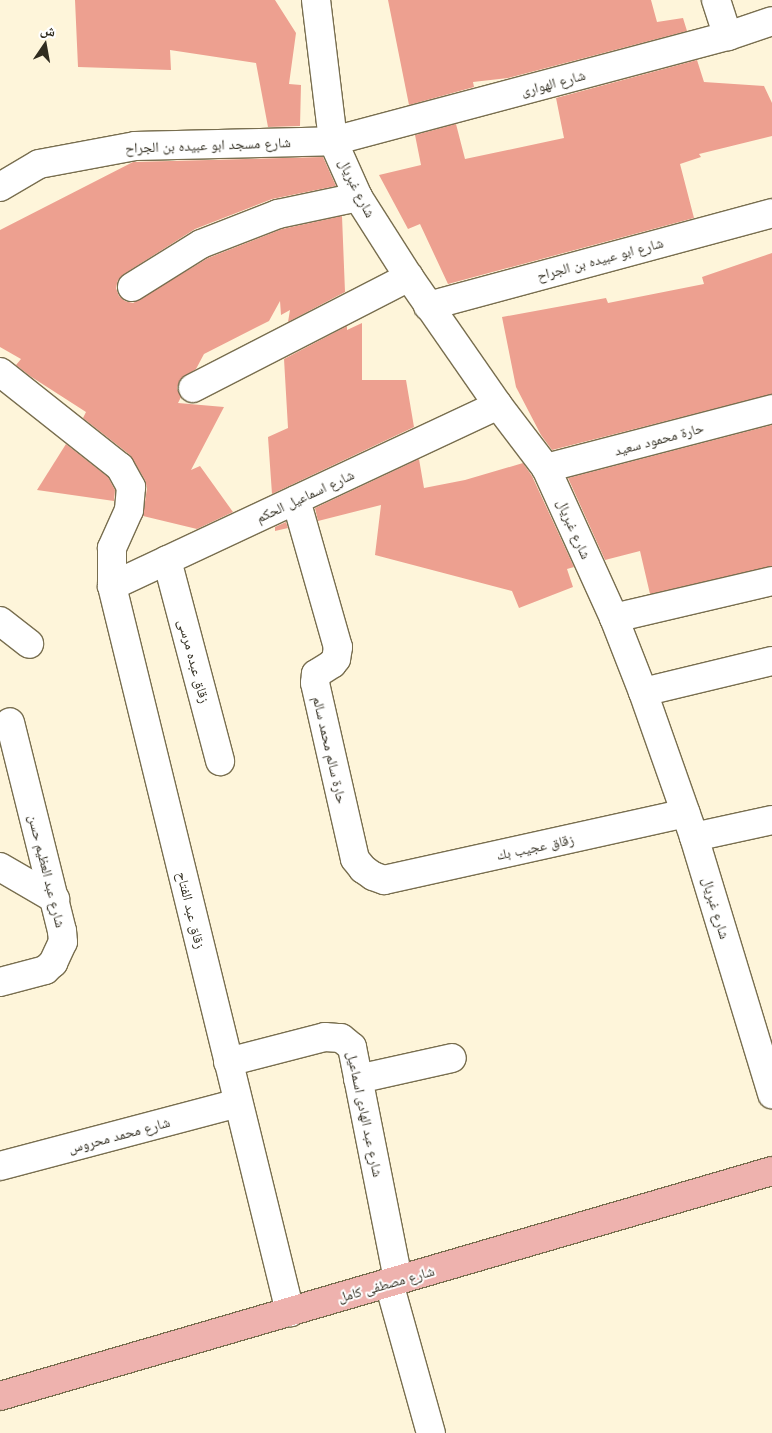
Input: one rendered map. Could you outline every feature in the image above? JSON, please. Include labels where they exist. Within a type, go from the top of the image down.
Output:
[{"type":"main road","name":"شارع مصطفى كامل","points":[[0,1396],[772,1171]]},
{"type":"street","name":"شارع غبريال","points":[[316,0],[333,141],[358,198],[409,277],[498,405],[546,468],[614,618],[643,692],[690,825],[772,1094]]},
{"type":"street","points":[[716,0],[728,36]]},
{"type":"street","name":"شارع الهوارى","points":[[333,141],[728,36],[772,21]]},
{"type":"street","name":"شارع مسجد ابو عبيده بن الجراح","points":[[0,187],[39,164],[135,146],[333,141]]},
{"type":"street","points":[[132,287],[201,244],[278,214],[358,198]]},
{"type":"street","name":"شارع ابو عبيده بن الجراح","points":[[428,306],[772,213]]},
{"type":"street","points":[[192,388],[409,277]]},
{"type":"street","name":"زقاق عبد الفتاح","points":[[0,372],[120,468],[131,487],[129,510],[112,548],[112,586],[290,1312]]},
{"type":"street","name":"شارع اسماعيل الحكم","points":[[112,586],[498,405]]},
{"type":"street","name":"حارة محمود سعيد","points":[[546,468],[772,409]]},
{"type":"street","name":"حارة سالم محمد سالم","points":[[296,500],[338,647],[336,659],[332,664],[316,674],[314,683],[346,822],[355,859],[362,869],[384,880]]},
{"type":"street","name":"زقاق عبده مرسى","points":[[167,560],[220,761]]},
{"type":"street","points":[[614,618],[772,581]]},
{"type":"street","points":[[0,621],[29,644]]},
{"type":"street","points":[[643,692],[772,661]]},
{"type":"street","name":"شارع عبد العظيم حسن","points":[[0,982],[45,970],[53,963],[62,942],[62,931],[10,722]]},
{"type":"street","name":"زقاق عجيب بك","points":[[384,880],[690,825],[772,820]]},
{"type":"street","points":[[0,866],[54,900]]},
{"type":"street","name":"شارع عبد الهادى اسماعيل","points":[[228,1062],[333,1036],[340,1038],[352,1047],[394,1282],[432,1433]]},
{"type":"street","points":[[358,1079],[452,1058]]},
{"type":"street","name":"شارع محمد محروس","points":[[0,1166],[238,1103]]},
{"type":"building","points":[[75,0],[275,0],[296,33],[289,84],[301,85],[300,126],[268,127],[256,63],[170,50],[171,70],[78,67]]},
{"type":"building","points":[[388,0],[651,0],[657,22],[683,18],[687,31],[508,78],[473,82],[474,87],[409,105]]},
{"type":"building","points":[[697,60],[704,82],[764,86],[772,103],[772,136],[699,154],[701,157],[680,164],[694,218],[448,284],[420,224],[408,229],[379,175],[421,165],[415,135],[456,124],[465,159],[564,138],[556,98]]},
{"type":"building","points":[[323,157],[336,186],[272,199],[195,229],[124,274],[118,280],[116,288],[119,296],[125,301],[133,303],[208,258],[282,229],[342,216],[345,292],[288,322],[290,310],[281,315],[280,301],[269,321],[204,354],[196,369],[180,380],[177,388],[181,397],[178,403],[224,407],[191,470],[200,466],[233,512],[197,529],[143,516],[147,488],[145,480],[130,455],[83,418],[86,412],[30,376],[16,365],[21,359],[0,347],[0,230],[133,162]]},
{"type":"building","points":[[772,253],[772,394],[552,450],[541,435],[516,387],[502,317],[606,298],[608,303],[704,284],[702,277]]},
{"type":"building","points":[[362,323],[362,380],[406,380],[414,427],[272,494],[268,437],[288,428],[284,359],[347,326],[347,330]]},
{"type":"building","points":[[772,425],[772,566],[650,594],[640,551],[605,560],[568,478]]},
{"type":"building","points":[[66,444],[108,477],[115,490],[114,501],[37,490]]},
{"type":"building","points":[[419,459],[424,488],[465,480],[523,463],[532,476],[574,567],[567,569],[573,587],[519,608],[512,591],[375,555],[381,505],[318,521],[315,508]]},
{"type":"building","points":[[286,522],[288,528],[275,531],[275,527]]}]
